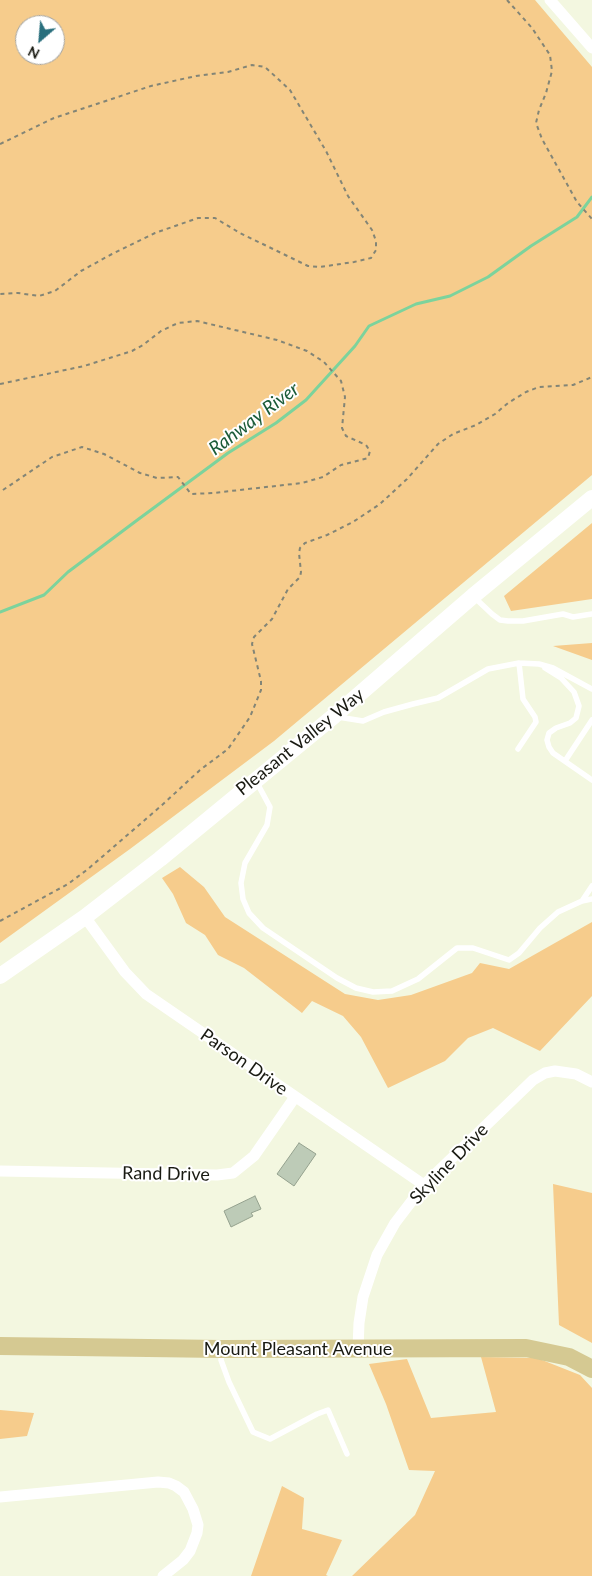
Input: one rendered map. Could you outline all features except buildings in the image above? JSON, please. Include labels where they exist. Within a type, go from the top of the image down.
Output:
[{"type":"main road","name":"Pleasant Valley Way","points":[[0,976],[85,917],[160,859],[334,716],[473,596],[592,498]]},
{"type":"main road","name":"Mount Pleasant Avenue","points":[[0,1346],[222,1349],[526,1348],[569,1357],[592,1369]]},
{"type":"street","points":[[552,1],[592,48]]},
{"type":"street","name":"Parson Drive","points":[[85,917],[125,972],[146,994],[424,1186]]},
{"type":"street","name":"Skyline Drive","points":[[358,1349],[363,1297],[376,1255],[395,1223],[424,1186],[533,1080],[545,1073],[555,1071],[576,1074],[592,1082]]},
{"type":"street","name":"Rand Drive","points":[[0,1171],[217,1175],[233,1173],[254,1156],[295,1097]]},
{"type":"street","points":[[0,1497],[158,1482],[170,1483],[184,1492],[193,1509],[198,1525],[190,1551],[167,1573]]},
{"type":"lane","points":[[473,596],[500,620],[523,621],[563,614],[573,617],[592,614]]},
{"type":"lane","points":[[334,716],[363,721],[384,712],[438,698],[488,670],[519,664],[539,664],[553,668],[592,688]]},
{"type":"lane","points":[[518,749],[536,722],[535,717],[523,699],[519,664]]},
{"type":"lane","points":[[539,664],[561,678],[574,692],[580,706],[576,718],[549,733],[547,740],[549,747],[553,753],[592,780]]},
{"type":"lane","points":[[565,761],[592,720]]},
{"type":"lane","points":[[255,780],[270,807],[267,825],[245,863],[241,883],[243,899],[249,913],[263,928],[337,978],[356,988],[373,992],[392,991],[418,979],[456,948],[473,948],[509,960],[519,953],[540,928],[558,912],[582,901],[592,899]]},
{"type":"lane","points":[[582,901],[592,886]]},
{"type":"lane","points":[[222,1349],[222,1360],[228,1382],[253,1432],[270,1439],[328,1410],[348,1454]]},
{"type":"path","points":[[507,0],[532,28],[550,55],[552,71],[536,123],[542,140],[576,202],[591,218]]},
{"type":"path","points":[[0,144],[54,118],[151,86],[252,65],[265,67],[290,90],[326,151],[348,196],[372,230],[376,241],[376,250],[371,258],[320,267],[308,266],[240,233],[215,218],[198,218],[154,233],[112,254],[81,271],[55,291],[39,296],[18,293],[0,294]]},
{"type":"path","points":[[0,384],[84,366],[132,351],[144,345],[161,331],[178,323],[197,321],[277,340],[307,351],[324,362],[341,381],[345,396],[342,428],[346,436],[366,445],[370,450],[368,458],[341,466],[323,476],[302,483],[191,494],[178,477],[157,478],[140,473],[104,454],[82,447],[52,458],[0,492]]},
{"type":"path","points":[[0,921],[68,884],[88,869],[200,770],[228,749],[250,717],[260,690],[260,681],[252,644],[254,637],[272,619],[288,589],[300,577],[299,553],[300,548],[305,543],[327,536],[380,504],[407,479],[438,444],[453,434],[476,425],[526,392],[539,387],[573,385],[592,377]]},
{"type":"shaded area","points":[[0,0],[535,0],[592,67],[592,475],[274,741],[0,943]]},
{"type":"shaded area","points":[[592,523],[592,599],[511,611],[504,596]]},
{"type":"shaded area","points":[[592,643],[592,660],[553,646]]},
{"type":"shaded area","points":[[180,867],[204,887],[225,917],[345,994],[378,1000],[411,995],[472,973],[480,963],[509,969],[592,922],[592,996],[540,1051],[493,1028],[468,1038],[445,1061],[388,1088],[361,1037],[343,1016],[312,1001],[302,1013],[244,968],[218,955],[205,935],[186,923],[173,894],[162,878]]},
{"type":"shaded area","points":[[553,1184],[592,1193],[592,1343],[559,1325]]},
{"type":"shaded area","points":[[481,1357],[537,1358],[580,1375],[592,1388],[592,1576],[352,1576],[415,1515],[435,1471],[409,1470],[386,1404],[369,1364],[407,1359],[431,1418],[496,1412]]},
{"type":"shaded area","points":[[0,1410],[34,1413],[27,1436],[0,1439]]},
{"type":"shaded area","points":[[282,1486],[304,1498],[302,1529],[342,1540],[326,1575],[328,1576],[251,1576]]},
{"type":"waterway","name":"Rahway River","points":[[0,612],[44,595],[68,572],[136,521],[228,453],[276,423],[306,400],[355,346],[369,326],[416,304],[450,296],[488,277],[531,246],[577,217],[592,197]]}]
